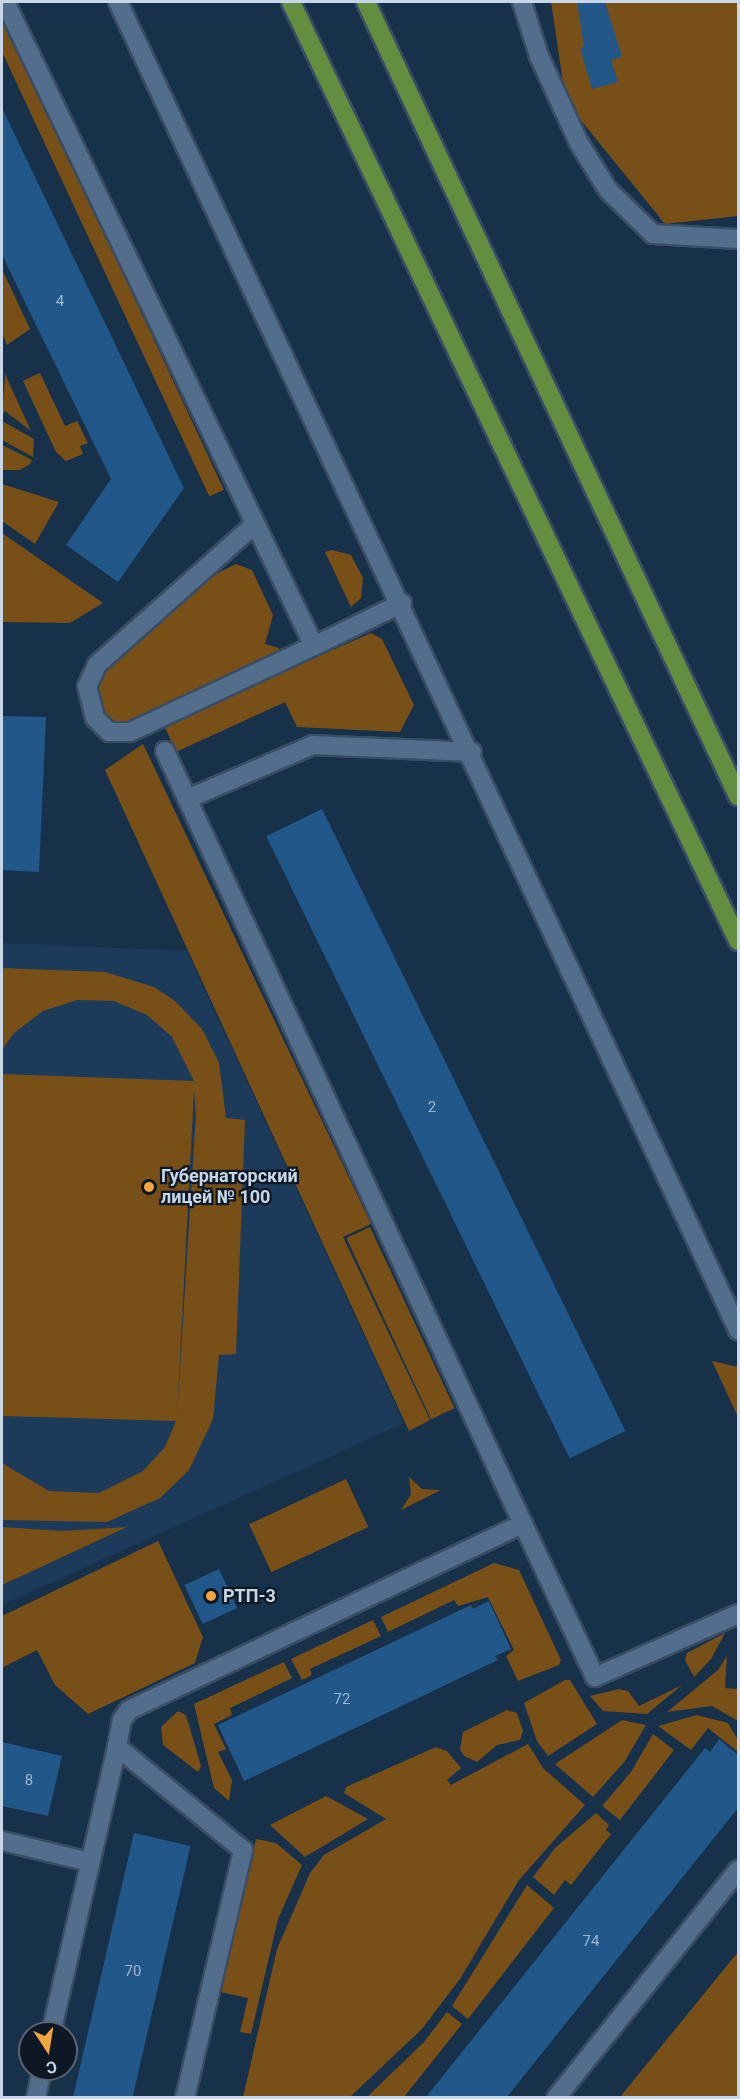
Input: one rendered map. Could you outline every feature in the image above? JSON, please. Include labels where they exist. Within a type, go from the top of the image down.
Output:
[{"type":"highway","points":[[291,2],[738,941]]},
{"type":"highway","points":[[366,2],[738,796]]},
{"type":"street","points":[[5,2],[314,646]]},
{"type":"street","points":[[118,2],[472,752],[738,1330]]},
{"type":"street","points":[[522,2],[539,56],[579,143],[608,190],[653,234],[738,239]]},
{"type":"street","points":[[255,524],[97,665],[87,686],[95,718],[109,732],[130,732],[402,603]]},
{"type":"street","points":[[187,799],[313,745],[472,752]]},
{"type":"street","points":[[165,750],[595,1677],[738,1614]]},
{"type":"street","points":[[54,2021],[122,1720],[129,1710],[523,1524]]},
{"type":"street","points":[[117,1747],[243,1850],[185,2097]]},
{"type":"street","points":[[2,1841],[90,1862]]},
{"type":"street","points":[[556,2097],[738,1870]]},
{"type":"street","points":[[36,2097],[39,2081]]},
{"type":"shaded area","points":[[551,2],[738,2],[738,216],[665,224],[566,102]]},
{"type":"shaded area","points":[[2,14],[224,490],[209,497],[2,52]]},
{"type":"shaded area","points":[[2,269],[30,329],[7,345],[2,333]]},
{"type":"shaded area","points":[[40,373],[65,426],[77,421],[88,443],[80,446],[83,454],[66,461],[56,452],[23,381]]},
{"type":"shaded area","points":[[5,374],[31,431],[5,411],[2,415]]},
{"type":"shaded area","points":[[2,421],[34,439],[33,457],[2,440]]},
{"type":"shaded area","points":[[2,445],[32,460],[30,464],[20,470],[2,470]]},
{"type":"shaded area","points":[[2,484],[59,502],[35,544],[2,521]]},
{"type":"shaded area","points":[[2,533],[103,603],[70,623],[2,622]]},
{"type":"shaded area","points":[[332,550],[351,555],[363,578],[361,598],[351,607],[325,552]]},
{"type":"shaded area","points":[[236,564],[252,570],[273,615],[265,644],[279,648],[278,653],[132,722],[111,726],[99,708],[96,684],[102,673],[214,575]]},
{"type":"shaded area","points":[[371,633],[382,639],[414,705],[400,732],[297,727],[285,702],[176,752],[164,725]]},
{"type":"shaded area","points":[[143,744],[371,1224],[343,1237],[430,1420],[409,1431],[105,770]]},
{"type":"shaded area","name":"Губернаторский лицей № 100","points":[[2,943],[187,951],[404,1423],[2,1605]]},
{"type":"shaded area","points":[[2,968],[105,972],[154,987],[175,1001],[202,1029],[219,1063],[226,1118],[245,1120],[236,1354],[219,1355],[213,1419],[189,1470],[160,1498],[107,1522],[2,1520],[2,1463],[49,1491],[99,1493],[143,1471],[165,1447],[176,1421],[2,1416],[2,1074],[194,1081],[172,1037],[147,1015],[114,1001],[77,1000],[43,1011],[14,1033],[2,1050]],"holes":[[[194,1090],[196,1114],[177,1417]]]},
{"type":"shaded area","points":[[370,1227],[455,1408],[431,1419],[346,1238]]},
{"type":"shaded area","points":[[712,1361],[738,1367],[738,1417]]},
{"type":"shaded area","points":[[409,1477],[422,1489],[441,1490],[401,1510],[411,1494]]},
{"type":"shaded area","points":[[346,1479],[368,1527],[271,1572],[249,1524]]},
{"type":"shaded area","points":[[2,1527],[62,1531],[127,1527],[2,1585]]},
{"type":"shaded area","points":[[158,1541],[203,1637],[195,1663],[88,1714],[55,1685],[37,1650],[2,1668],[2,1616]]},
{"type":"shaded area","points":[[494,1563],[519,1570],[561,1660],[559,1665],[518,1681],[506,1656],[514,1650],[488,1597],[458,1606],[454,1600],[388,1632],[381,1617]]},
{"type":"shaded area","points":[[373,1620],[381,1636],[310,1669],[312,1675],[302,1680],[291,1659]]},
{"type":"shaded area","points":[[725,1633],[711,1659],[694,1677],[685,1660],[687,1653]]},
{"type":"shaded area","points":[[727,1656],[725,1688],[738,1689],[738,1721],[712,1706],[667,1712],[718,1670]]},
{"type":"shaded area","points":[[284,1662],[292,1678],[230,1708],[232,1715],[214,1724],[226,1749],[218,1752],[232,1780],[229,1801],[214,1788],[194,1704]]},
{"type":"shaded area","points":[[565,1680],[570,1680],[597,1724],[548,1756],[537,1741],[524,1703]]},
{"type":"shaded area","points":[[682,1685],[647,1714],[603,1711],[590,1696],[619,1689],[628,1691],[639,1706]]},
{"type":"shaded area","points":[[507,1710],[517,1713],[523,1731],[520,1740],[497,1745],[477,1762],[464,1756],[460,1749],[463,1732]]},
{"type":"shaded area","points":[[178,1711],[186,1715],[201,1766],[198,1772],[163,1745],[161,1727]]},
{"type":"shaded area","points":[[697,1715],[728,1723],[738,1740],[738,1752],[708,1728],[691,1750],[658,1726]]},
{"type":"shaded area","points":[[622,1720],[646,1725],[625,1761],[593,1797],[555,1764]]},
{"type":"shaded area","points":[[653,1734],[674,1750],[620,1820],[602,1806],[631,1772]]},
{"type":"shaded area","points":[[528,1744],[543,1768],[585,1805],[519,1880],[460,1979],[421,2030],[350,2097],[243,2097],[277,1949],[310,1873],[324,1855],[386,1819],[344,1793],[346,1787],[436,1747],[447,1751],[461,1768],[447,1780],[451,1785]]},
{"type":"shaded area","points":[[326,1796],[368,1819],[305,1857],[270,1825]]},
{"type":"shaded area","points":[[596,1813],[609,1825],[606,1830],[611,1834],[571,1885],[565,1880],[554,1895],[533,1877],[555,1848]]},
{"type":"shaded area","points":[[256,1839],[276,1843],[302,1865],[278,1919],[251,2034],[240,2032],[248,1998],[220,1992]]},
{"type":"shaded area","points":[[527,1885],[554,1908],[468,2019],[452,2006]]},
{"type":"shaded area","points":[[738,1952],[738,2097],[620,2097]]},
{"type":"shaded area","points":[[447,2012],[462,2024],[404,2097],[368,2096],[424,2042]]},
{"type":"building","points":[[577,2],[605,2],[622,57],[611,60],[618,82],[592,89],[580,48],[584,47]]},
{"type":"building","points":[[2,108],[184,488],[118,582],[66,545],[111,479],[2,255]]},
{"type":"building","points":[[2,716],[46,717],[39,872],[2,870]]},
{"type":"building","points":[[322,809],[625,1431],[570,1458],[266,836]]},
{"type":"building","name":"РТП-3","points":[[219,1569],[237,1608],[203,1624],[185,1585]]},
{"type":"building","points":[[489,1601],[511,1649],[495,1656],[498,1660],[244,1781],[218,1725],[471,1605],[473,1609]]},
{"type":"building","points":[[719,1739],[738,1755],[738,1808],[507,2097],[426,2097],[705,1748],[710,1752]]},
{"type":"building","points":[[2,1742],[62,1756],[48,1816],[2,1806]]},
{"type":"building","points":[[134,1833],[191,1846],[132,2098],[77,2098],[73,2097]]},
{"type":"place","name":"Губернаторский лицей № 100","points":[[149,1187]]},
{"type":"place","name":"РТП-3","points":[[211,1596]]}]
